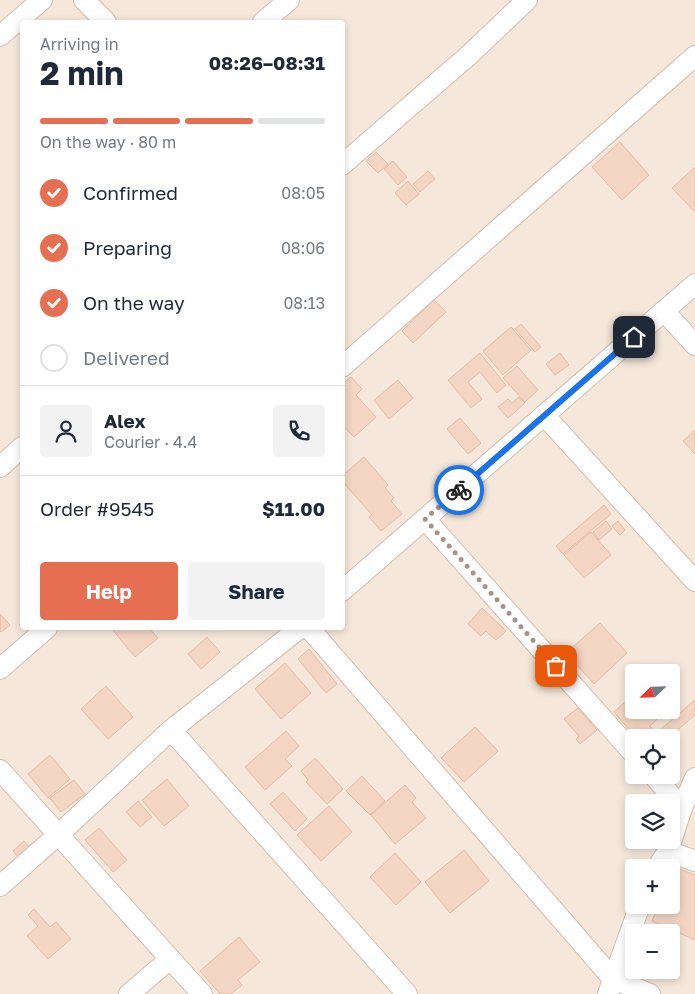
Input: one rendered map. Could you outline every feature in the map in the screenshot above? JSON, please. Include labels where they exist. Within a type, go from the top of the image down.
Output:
[{"type":"street","points":[[0,36],[42,0]]},
{"type":"street","points":[[84,0],[104,20]]},
{"type":"street","points":[[265,20],[289,0]]},
{"type":"street","points":[[345,162],[468,56],[527,0]]},
{"type":"street","points":[[345,364],[695,56]]},
{"type":"street","points":[[345,588],[695,284]]},
{"type":"street","points":[[664,311],[695,346]]},
{"type":"street","points":[[544,415],[695,581]]},
{"type":"street","points":[[0,467],[20,449]]},
{"type":"street","points":[[425,519],[625,744]]},
{"type":"street","points":[[0,669],[45,630]]},
{"type":"street","points":[[0,886],[171,730],[297,630]]},
{"type":"street","points":[[311,630],[611,986],[650,994]]},
{"type":"street","points":[[171,730],[407,994]]},
{"type":"street","points":[[0,770],[202,994]]},
{"type":"street","points":[[663,859],[668,851],[682,808],[695,778]]},
{"type":"street","points":[[661,784],[682,808]]},
{"type":"street","points":[[668,851],[695,862]]},
{"type":"street","points":[[611,986],[637,914]]},
{"type":"street","points":[[129,994],[170,959]]},
{"type":"shaded area","points":[[0,0],[695,0],[695,994],[0,994]]},
{"type":"building","points":[[620,142],[649,175],[622,200],[592,167]]},
{"type":"building","points":[[376,152],[388,164],[378,173],[366,161]]},
{"type":"building","points":[[393,161],[407,177],[398,185],[384,169]]},
{"type":"building","points":[[695,167],[695,212],[672,188]]},
{"type":"building","points":[[428,171],[435,179],[420,192],[413,184]]},
{"type":"building","points":[[408,181],[419,194],[406,205],[395,193]]},
{"type":"building","points":[[434,300],[446,312],[413,343],[402,331]]},
{"type":"building","points":[[521,324],[541,347],[535,352],[515,329]]},
{"type":"building","points":[[511,327],[531,350],[503,375],[483,351]]},
{"type":"building","points":[[480,353],[506,385],[497,393],[480,372],[468,382],[482,399],[471,408],[448,380]]},
{"type":"building","points":[[560,353],[569,365],[555,375],[546,364]]},
{"type":"building","points":[[517,366],[538,390],[525,402],[503,378]]},
{"type":"building","points":[[351,377],[362,389],[356,395],[376,417],[354,437],[345,428],[345,382]]},
{"type":"building","points":[[398,380],[413,398],[389,419],[374,400]]},
{"type":"building","points":[[519,397],[525,403],[508,418],[498,407],[508,399],[512,403]]},
{"type":"building","points":[[460,418],[481,443],[468,454],[447,429]]},
{"type":"building","points":[[695,430],[695,454],[683,441]]},
{"type":"building","points":[[364,457],[388,485],[385,488],[394,498],[391,501],[402,514],[381,531],[369,517],[372,515],[345,484],[345,473]]},
{"type":"building","points":[[604,505],[611,514],[563,554],[556,546]]},
{"type":"building","points":[[606,521],[612,529],[599,540],[593,532]]},
{"type":"building","points":[[618,521],[625,530],[620,535],[612,526]]},
{"type":"building","points":[[591,532],[611,555],[584,578],[564,555]]},
{"type":"building","points":[[482,608],[506,631],[496,640],[486,631],[481,636],[468,624]]},
{"type":"building","points":[[0,614],[10,625],[1,632],[0,631]]},
{"type":"building","points":[[600,623],[627,653],[594,684],[566,653]]},
{"type":"building","points":[[113,630],[151,630],[158,638],[135,657]]},
{"type":"building","points":[[207,637],[220,652],[201,669],[188,654]]},
{"type":"building","points":[[309,649],[337,684],[326,693],[298,659]]},
{"type":"building","points":[[285,663],[311,693],[281,719],[255,689]]},
{"type":"building","points":[[106,686],[133,717],[108,739],[81,709]]},
{"type":"building","points":[[695,700],[695,715],[679,729],[661,729],[673,719],[680,719],[680,713]]},
{"type":"building","points":[[625,702],[625,719],[657,719],[650,726],[652,729],[628,729],[614,712]]},
{"type":"building","points":[[578,708],[597,730],[580,744],[576,739],[579,736],[564,719]]},
{"type":"building","points":[[475,727],[498,751],[464,782],[441,758]]},
{"type":"building","points":[[286,731],[299,746],[285,759],[292,766],[265,790],[245,767]]},
{"type":"building","points":[[50,755],[70,779],[48,798],[28,774]]},
{"type":"building","points":[[315,758],[343,789],[327,804],[306,782],[308,780],[301,771]]},
{"type":"building","points":[[362,776],[385,801],[370,815],[346,791]]},
{"type":"building","points":[[167,779],[189,806],[164,826],[142,800]]},
{"type":"building","points":[[74,780],[85,794],[61,812],[50,798]]},
{"type":"building","points":[[405,785],[416,798],[412,802],[426,818],[395,844],[371,815]]},
{"type":"building","points":[[283,792],[307,819],[295,831],[270,804]]},
{"type":"building","points":[[138,801],[152,817],[140,827],[126,812]]},
{"type":"building","points":[[329,806],[352,832],[321,861],[297,835]]},
{"type":"building","points":[[99,828],[127,860],[113,872],[85,840]]},
{"type":"building","points":[[24,841],[30,848],[19,858],[13,851]]},
{"type":"building","points":[[464,850],[489,881],[450,913],[425,882]]},
{"type":"building","points":[[395,853],[421,882],[396,905],[370,877]]},
{"type":"building","points":[[680,869],[695,875],[695,940],[680,933],[680,924],[659,924],[652,921],[655,914],[680,914]]},
{"type":"building","points":[[34,909],[50,927],[56,922],[71,939],[48,959],[27,936],[38,926],[28,915]]},
{"type":"building","points":[[239,937],[260,962],[238,980],[242,985],[231,994],[220,994],[200,971]]},
{"type":"way so far","points":[[459,490],[425,519],[556,666]]},
{"type":"route","points":[[459,490],[634,337]]}]
